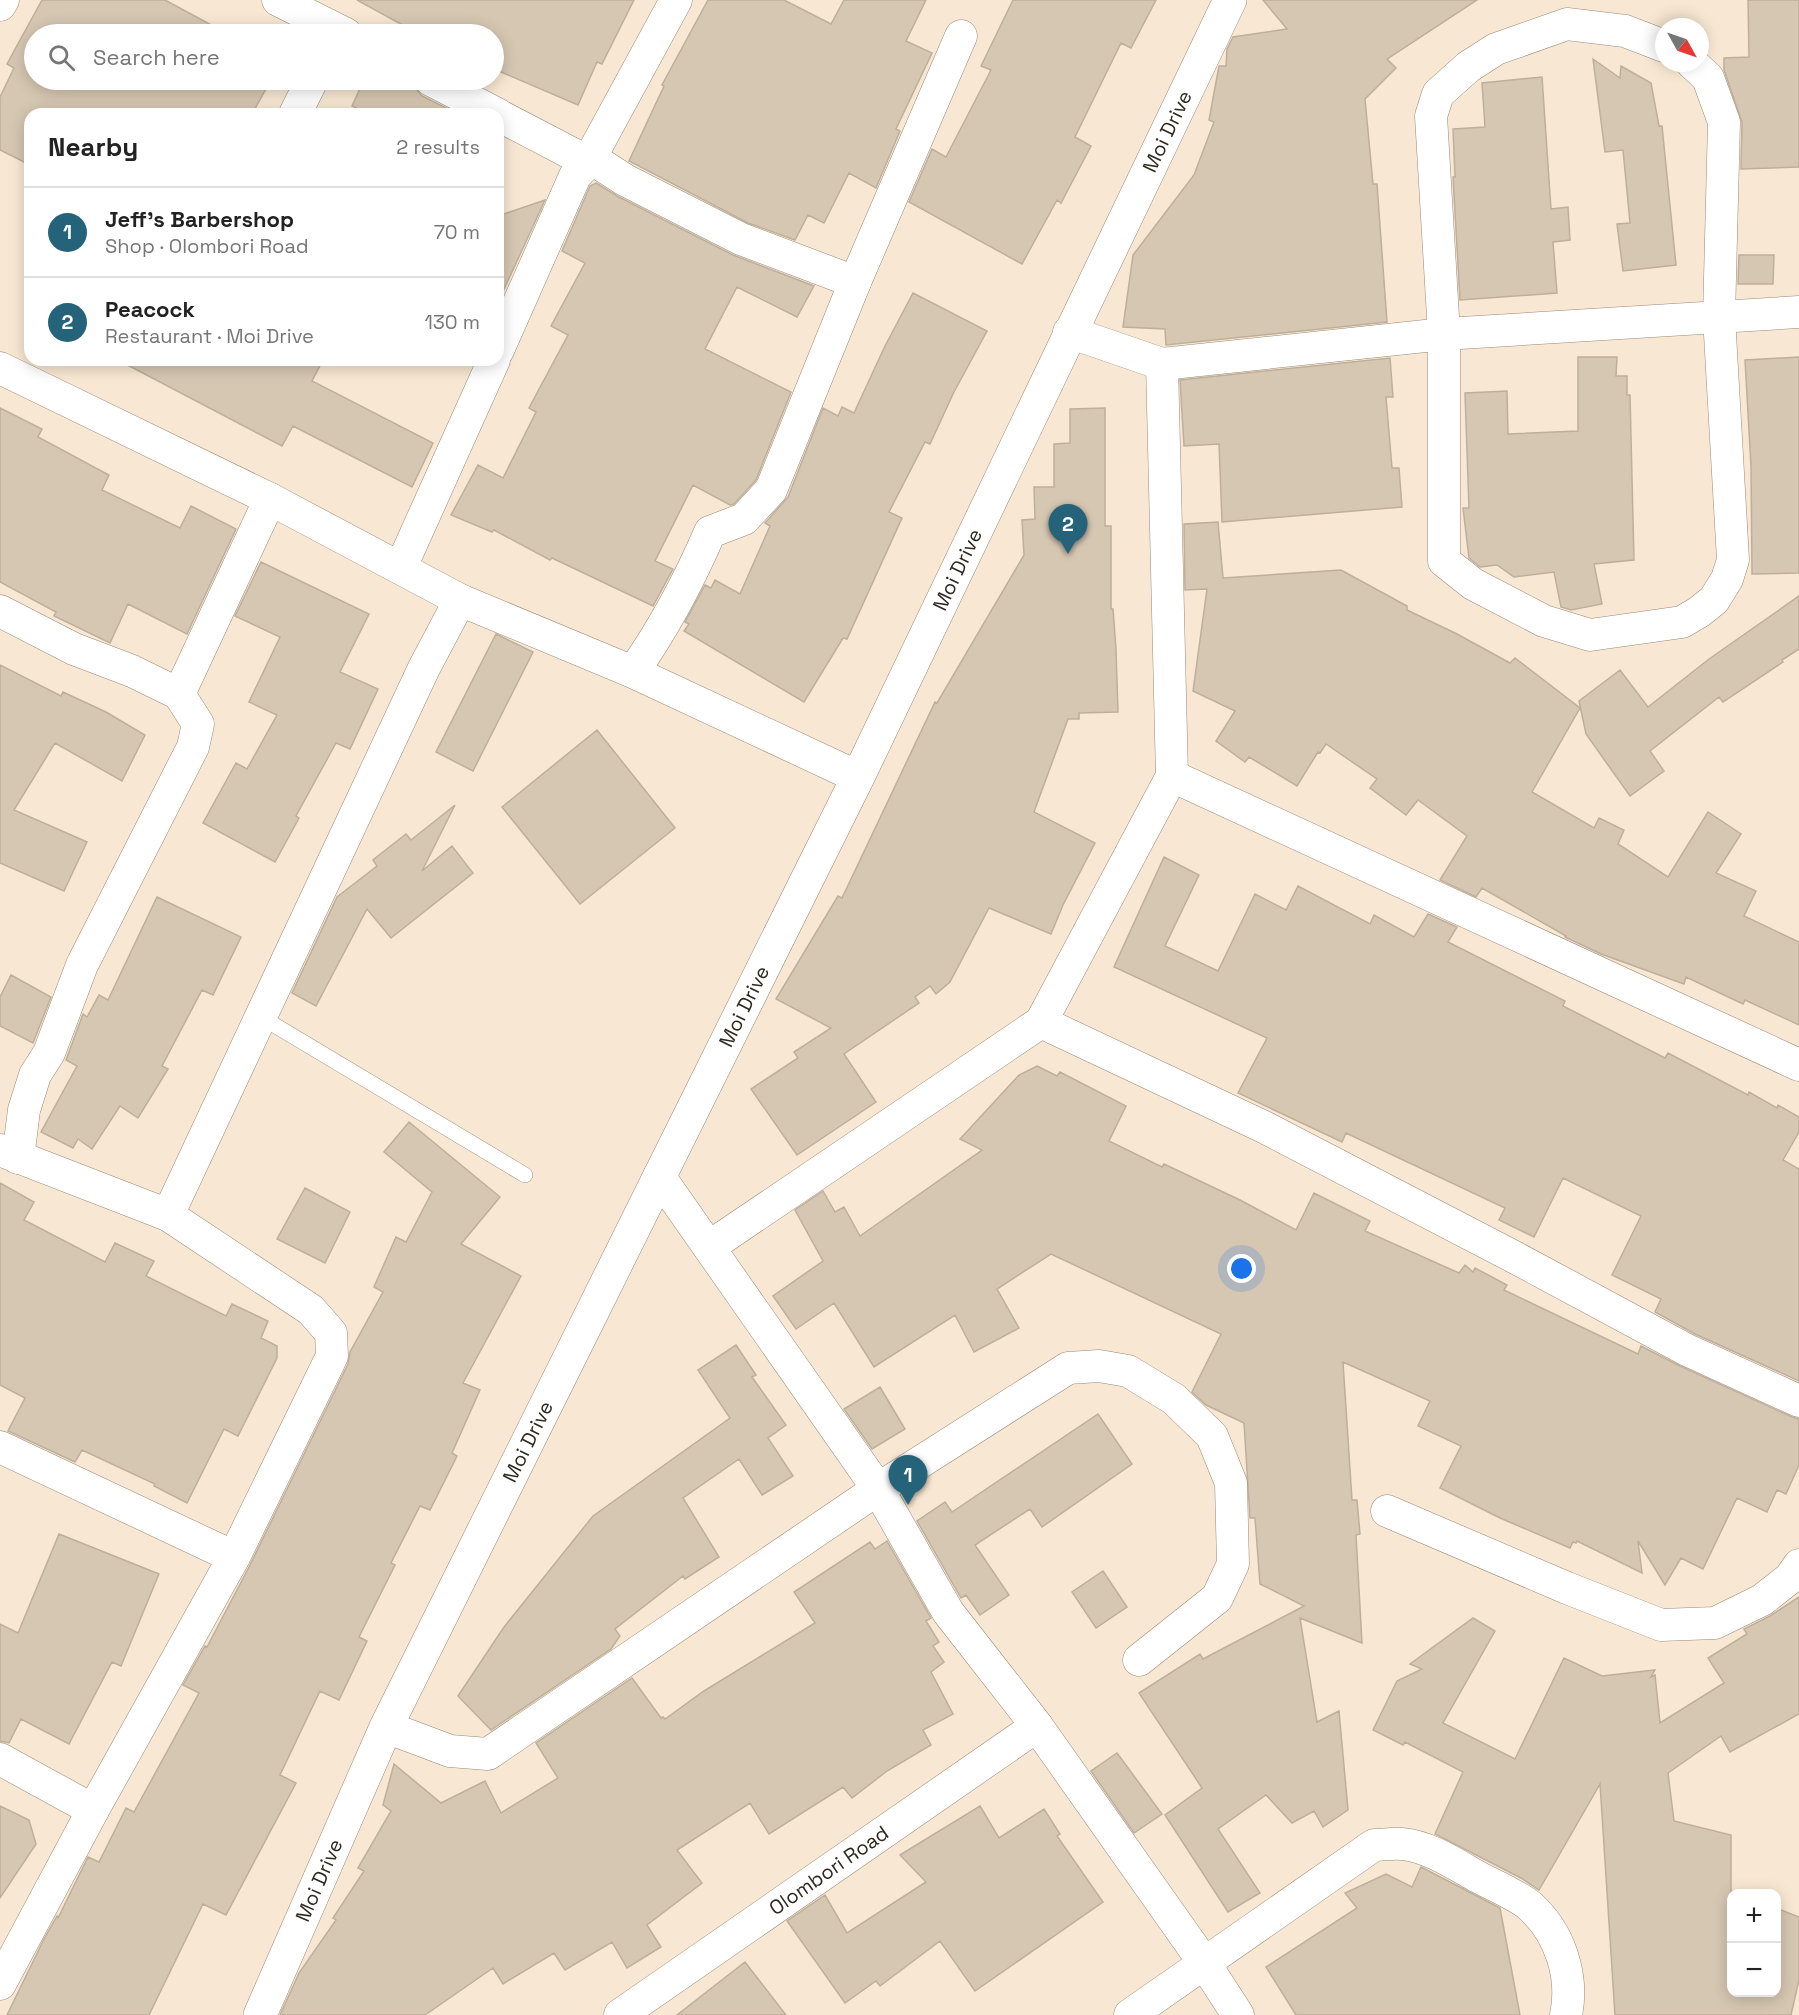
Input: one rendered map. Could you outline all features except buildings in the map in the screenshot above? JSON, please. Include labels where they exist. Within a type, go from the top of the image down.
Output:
[{"type":"street","points":[[0,5],[3,0]]},
{"type":"street","points":[[278,0],[333,24]]},
{"type":"street","points":[[504,336],[575,176],[588,162],[676,0]]},
{"type":"street","name":"Moi Drive","points":[[260,2015],[386,1727],[858,777],[1230,0]]},
{"type":"street","points":[[1655,43],[1625,31],[1567,24],[1496,49],[1468,67],[1438,94],[1431,116],[1444,334],[1444,561],[1473,584],[1544,621],[1590,635],[1682,622],[1714,600],[1727,579],[1732,560],[1719,317],[1724,122],[1708,78],[1702,72]]},
{"type":"street","points":[[633,672],[651,646],[695,568],[710,532],[744,519],[771,490],[855,282],[961,36]]},
{"type":"street","points":[[298,108],[307,90]]},
{"type":"street","points":[[450,90],[485,108]]},
{"type":"street","points":[[504,118],[588,162],[597,162],[625,180],[741,239],[855,282]]},
{"type":"street","points":[[1070,332],[1162,364],[1444,334],[1799,312]]},
{"type":"street","points":[[709,1247],[1041,1022],[1172,776],[1162,364]]},
{"type":"street","points":[[401,567],[491,366]]},
{"type":"street","points":[[0,368],[270,499],[460,600],[633,672],[858,777]]},
{"type":"street","points":[[180,694],[270,499]]},
{"type":"street","points":[[168,1215],[424,668],[460,600]]},
{"type":"street","points":[[0,611],[74,649],[132,671],[180,694],[198,724],[194,747],[82,965],[49,1053],[34,1075],[9,1154],[168,1215],[311,1310],[331,1333],[332,1356],[234,1557],[93,1810],[0,1984]]},
{"type":"street","points":[[1172,776],[1799,1065]]},
{"type":"street","points":[[1041,1022],[1264,1127],[1526,1263],[1687,1350],[1799,1401]]},
{"type":"street","points":[[659,1176],[878,1490],[948,1612],[1037,1726],[1205,1964],[1238,2015]]},
{"type":"street","points":[[386,1727],[450,1751],[488,1754],[878,1490],[1068,1368],[1099,1366],[1128,1371],[1174,1399],[1212,1436],[1231,1484],[1233,1564],[1217,1598],[1139,1660]]},
{"type":"street","points":[[0,1448],[234,1557]]},
{"type":"street","points":[[1387,1511],[1567,1588],[1661,1625],[1715,1623],[1762,1600],[1790,1578],[1799,1564]]},
{"type":"street","name":"Olombori Road","points":[[620,2015],[1037,1726]]},
{"type":"street","points":[[0,1759],[93,1810]]},
{"type":"street","points":[[1130,2015],[1374,1845],[1402,1844],[1425,1850],[1457,1865],[1529,1905],[1549,1928],[1566,1963],[1569,2001],[1566,2015]]},
{"type":"lane","points":[[261,1017],[525,1175]]},
{"type":"place","name":"Peacock","points":[[1068,554]]},
{"type":"place","name":"Jeff's Barbershop","points":[[908,1505]]}]
